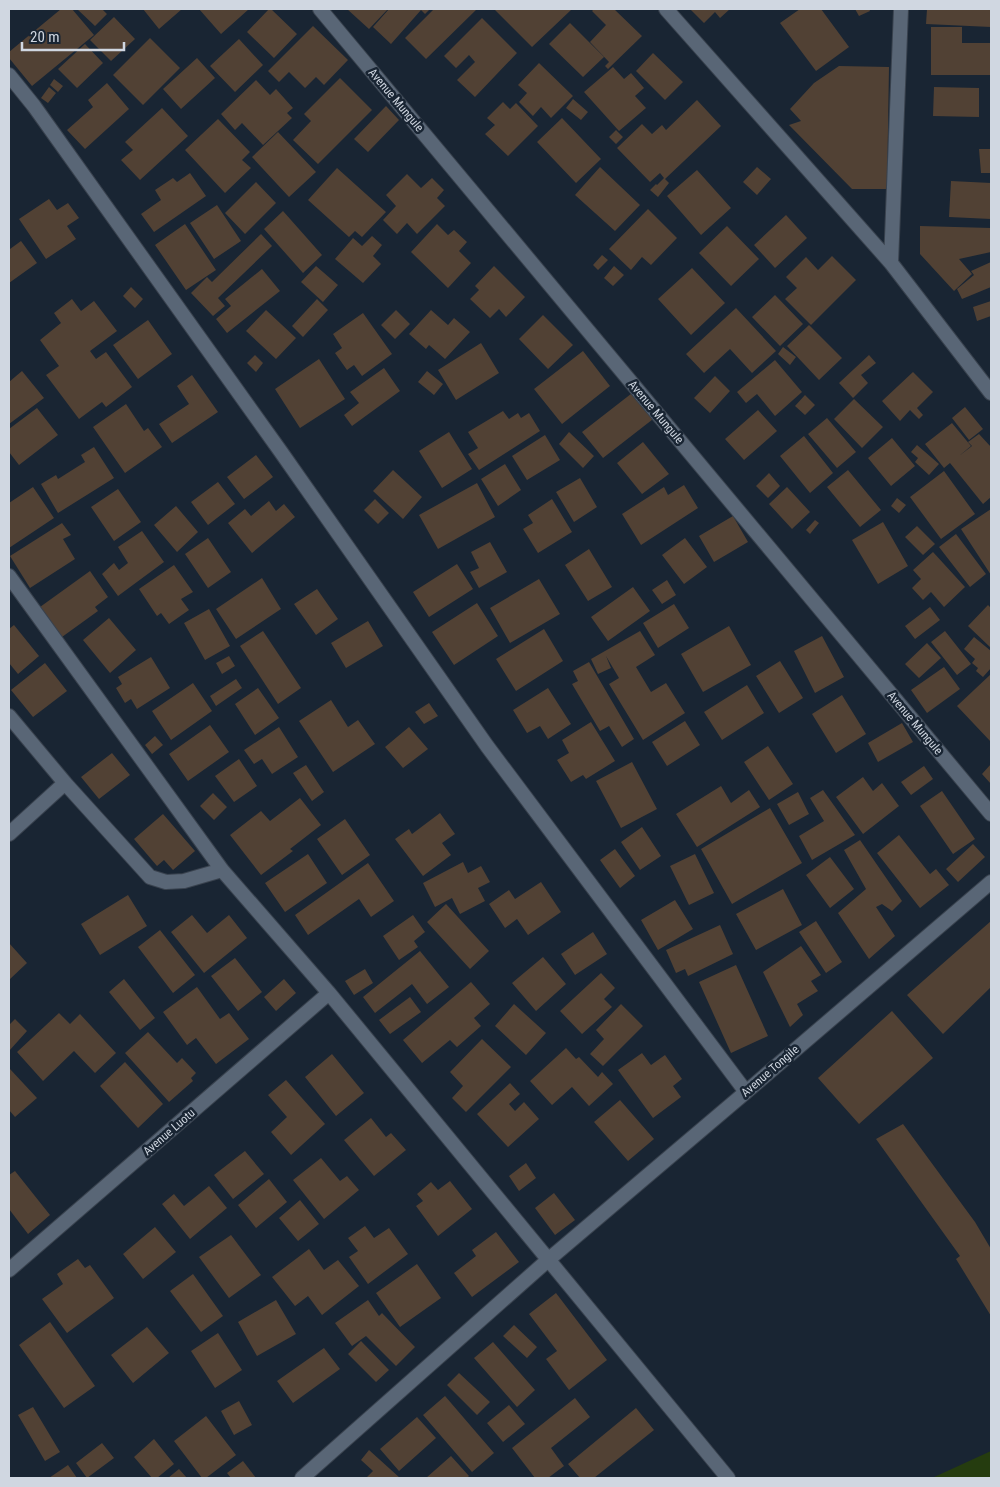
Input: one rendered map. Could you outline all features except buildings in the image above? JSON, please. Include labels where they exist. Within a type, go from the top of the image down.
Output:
[{"type":"street","name":"Avenue Mungule","points":[[320,9],[991,814]]},
{"type":"street","points":[[666,9],[891,263],[991,393]]},
{"type":"street","points":[[891,263],[901,9]]},
{"type":"street","points":[[9,74],[34,106],[281,452],[487,746],[746,1092]]},
{"type":"street","points":[[9,576],[222,870],[329,994],[728,1478]]},
{"type":"street","points":[[9,716],[65,783],[150,877],[166,882],[184,881],[222,870]]},
{"type":"street","points":[[9,834],[65,783]]},
{"type":"street","name":"Avenue Tongile","points":[[302,1478],[548,1260],[991,882]]},
{"type":"street","name":"Avenue Luotu","points":[[9,1270],[329,994]]},
{"type":"green space","points":[[991,1451],[991,1478],[932,1478]]}]
